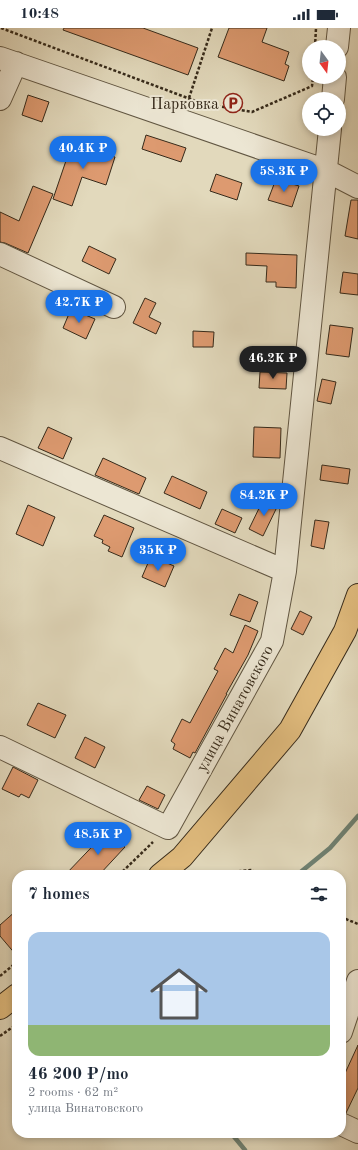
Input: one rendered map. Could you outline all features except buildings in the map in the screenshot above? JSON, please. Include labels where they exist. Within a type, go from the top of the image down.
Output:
[{"type":"main road","points":[[166,870],[182,857],[290,730],[345,631],[358,595]]},
{"type":"main road","points":[[0,1008],[12,999]]},
{"type":"street","points":[[338,40],[339,28]]},
{"type":"street","points":[[2,91],[8,60],[327,171],[358,188]]},
{"type":"street","name":"улица Винатовского","points":[[168,828],[272,641],[285,571],[330,136]]},
{"type":"street","points":[[0,254],[114,307]]},
{"type":"street","points":[[0,448],[285,571]]},
{"type":"street","points":[[0,747],[168,828]]},
{"type":"street","points":[[346,1017],[358,981]]},
{"type":"street","points":[[346,1126],[358,1132]]},
{"type":"path","points":[[1,28],[201,103],[252,112],[312,86],[312,84]]},
{"type":"path","points":[[189,98],[212,28]]},
{"type":"path","points":[[315,40],[316,28]]},
{"type":"path","points":[[124,870],[168,828]]},
{"type":"path","points":[[346,920],[358,924]]},
{"type":"path","points":[[0,976],[12,966]]},
{"type":"path","points":[[0,1036],[12,1028]]},
{"type":"waterway","points":[[303,870],[330,848],[358,816]]},
{"type":"waterway","points":[[235,1138],[245,1150]]},
{"type":"place","name":"Парковка","points":[[233,103]]}]
